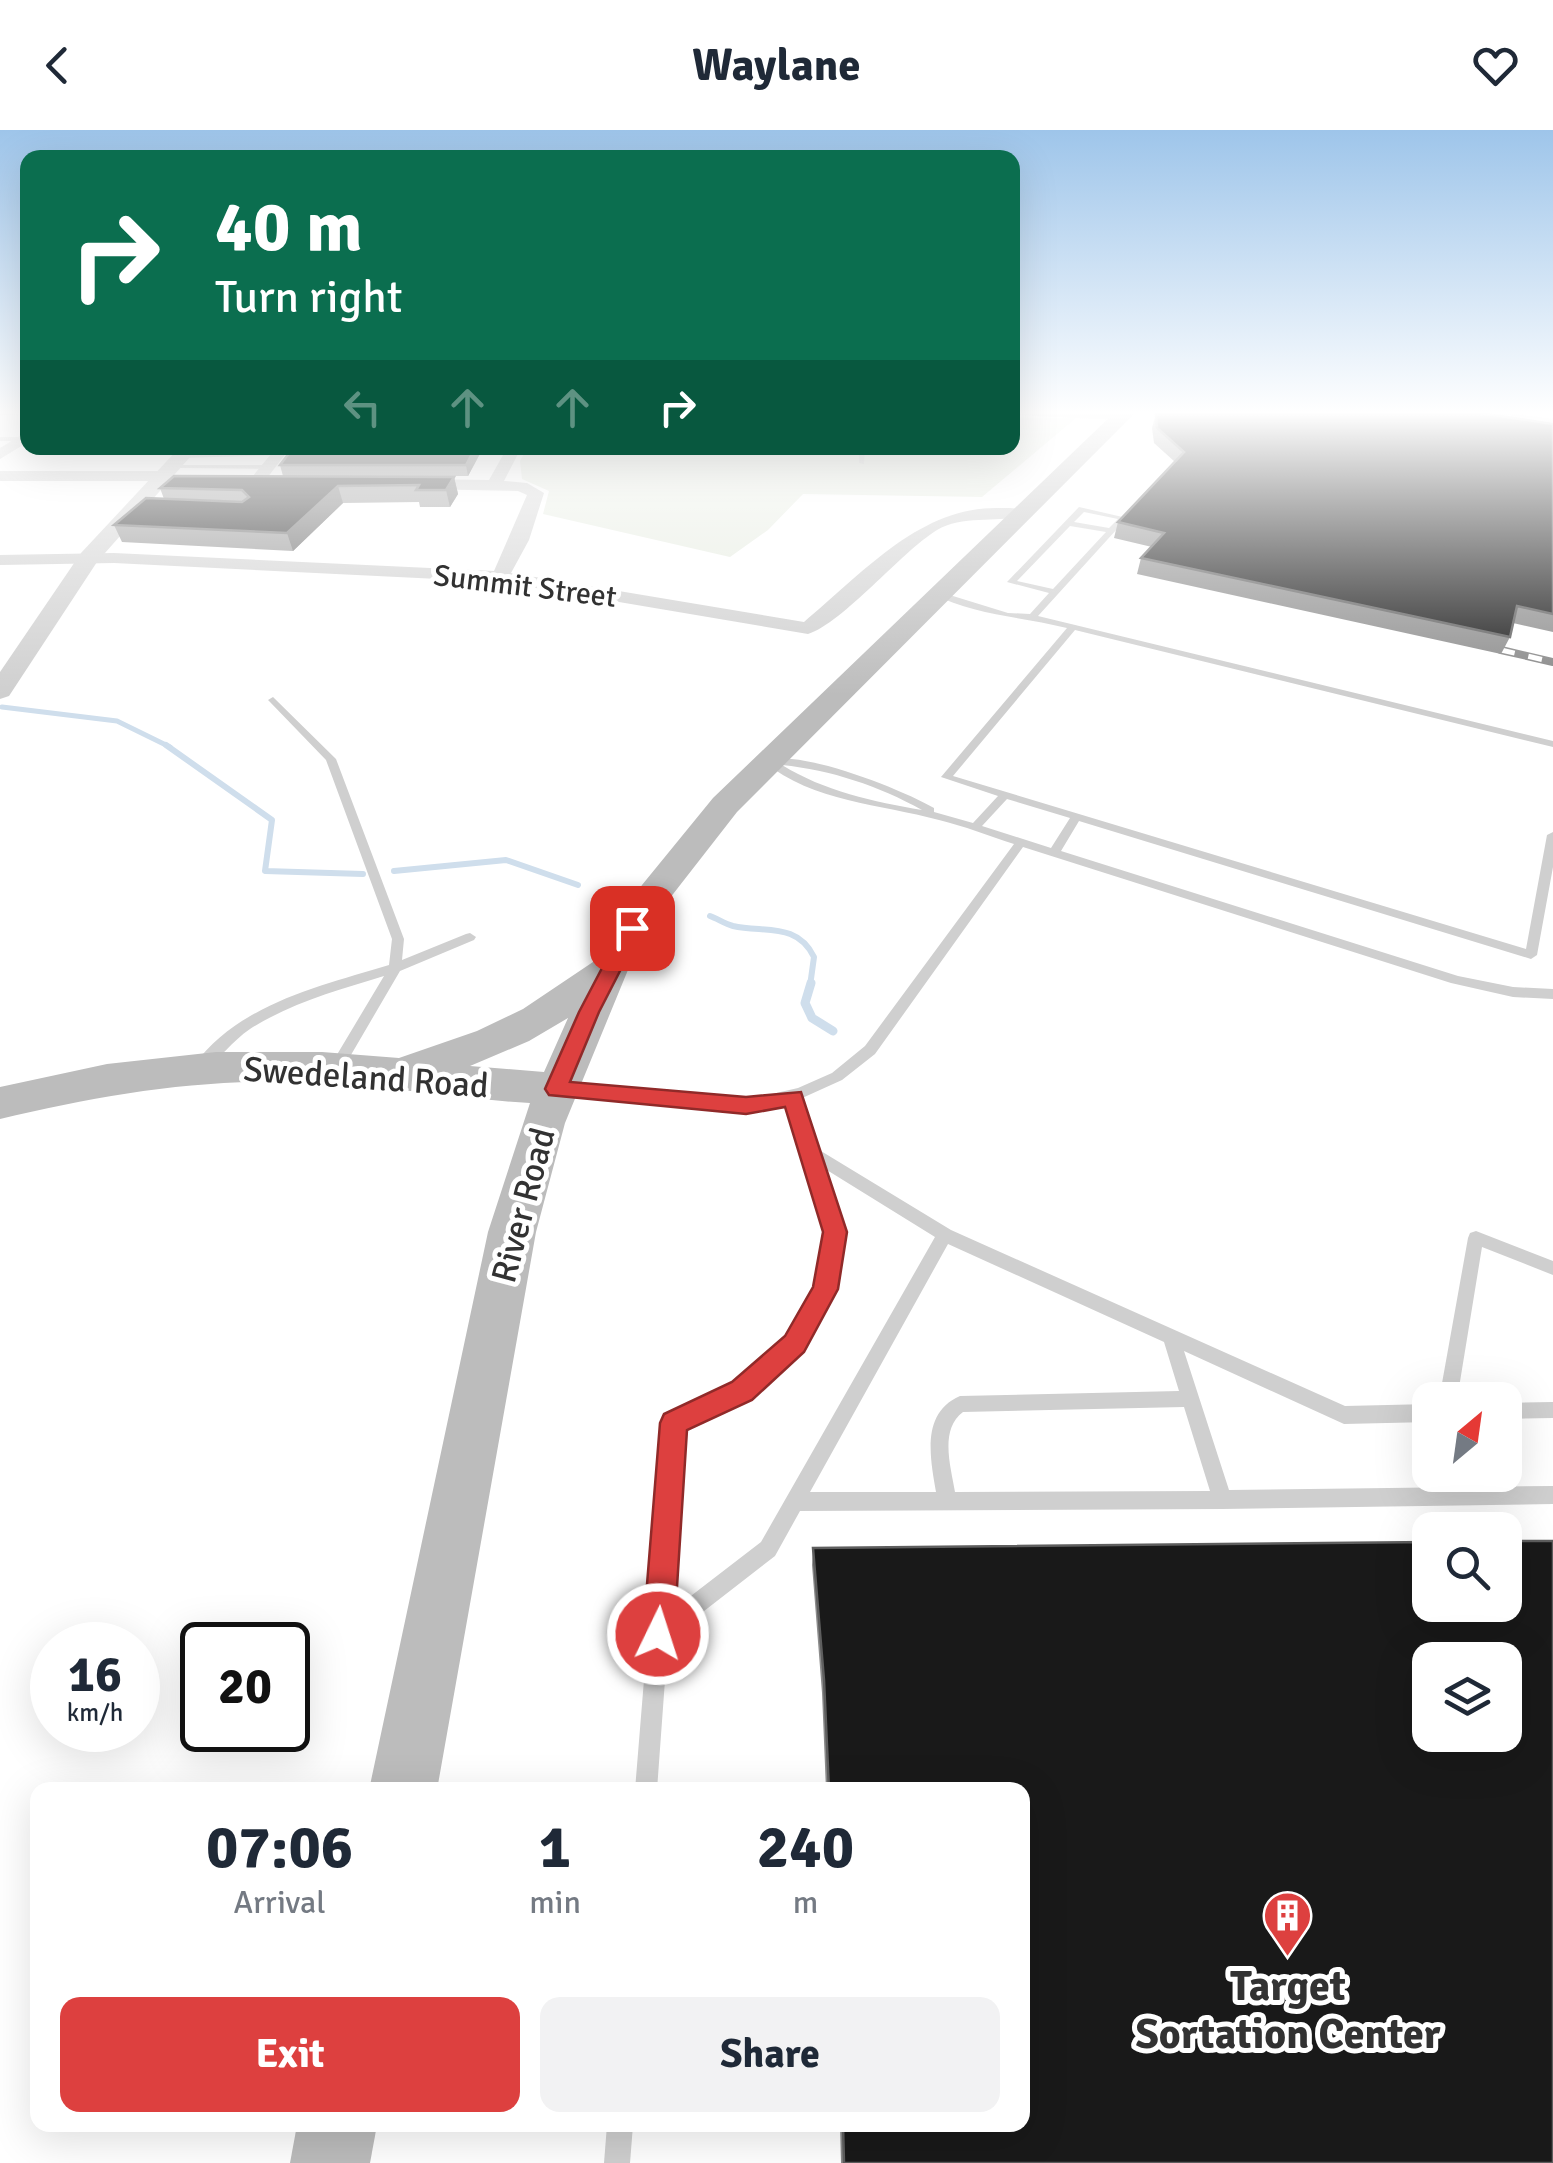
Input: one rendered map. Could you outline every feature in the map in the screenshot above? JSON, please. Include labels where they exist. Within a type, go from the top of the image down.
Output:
[{"type":"main road","name":"River Road","points":[[405,1782],[512,1232],[556,1089],[612,965],[678,862],[768,761],[1027,506]]},
{"type":"main road","points":[[381,1072],[440,1060],[502,1040],[557,1008],[612,965]]},
{"type":"main road","name":"Swedeland Road","points":[[0,1103],[99,1081],[198,1068],[336,1068],[556,1089]]},
{"type":"main road","points":[[330,2163],[336,2132]]},
{"type":"street","points":[[0,690],[89,558],[142,506]]},
{"type":"street","points":[[500,577],[520,540],[532,506]]},
{"type":"street","name":"Summit Street","points":[[0,560],[89,558],[500,577],[808,628],[932,526],[970,512],[1020,513]]},
{"type":"lane","points":[[1032,617],[1055,592],[1110,532],[1123,518],[1082,509],[1011,582],[1055,592]]},
{"type":"lane","points":[[1069,523],[1110,532]]},
{"type":"lane","points":[[937,594],[992,613],[1032,617],[1553,744]]},
{"type":"lane","points":[[1073,627],[946,777],[1531,955],[1553,835]]},
{"type":"lane","points":[[273,700],[330,758],[398,939],[395,968],[336,1068]]},
{"type":"lane","points":[[768,761],[790,776],[894,810],[939,816],[1456,980],[1513,992],[1553,994]]},
{"type":"lane","points":[[974,827],[1005,795]]},
{"type":"lane","points":[[1054,852],[1076,816]]},
{"type":"lane","points":[[556,1089],[746,1105],[793,1098],[836,1079],[870,1050],[1021,842]]},
{"type":"lane","points":[[198,1068],[239,1028],[292,1000],[395,968],[470,937]]},
{"type":"lane","points":[[647,1782],[674,1423],[742,1391],[794,1344],[826,1289],[835,1232],[793,1098]]},
{"type":"lane","points":[[810,1152],[945,1236],[1344,1414],[1412,1413]]},
{"type":"lane","points":[[658,1634],[768,1548],[945,1236]]},
{"type":"lane","points":[[1451,1382],[1476,1238],[1553,1268]]},
{"type":"lane","points":[[1171,1337],[1222,1500]]},
{"type":"lane","points":[[947,1502],[939,1427],[946,1410],[960,1404],[1190,1399]]},
{"type":"lane","points":[[1522,1411],[1553,1410]]},
{"type":"lane","points":[[794,1502],[1553,1495]]},
{"type":"lane","points":[[617,2163],[619,2132]]},
{"type":"shaded area","points":[[545,506],[791,506],[768,530],[730,557],[543,514]]},
{"type":"building","points":[[137,506],[316,506],[287,533],[114,525]]},
{"type":"building","points":[[1133,506],[1553,506],[1553,614],[1517,606],[1510,637],[1141,558],[1164,533],[1118,522]]},
{"type":"building","name":"Target Sortation Center","points":[[1522,1541],[1553,1541],[1553,2163],[844,2163],[843,2132],[1030,2132],[1030,1782],[829,1782],[813,1548],[1412,1542],[1412,1622],[1522,1622]]},
{"type":"waterway","points":[[2,707],[117,721],[166,745]]},
{"type":"waterway","points":[[166,745],[170,747]]},
{"type":"waterway","points":[[166,745],[272,820],[265,871],[363,874]]},
{"type":"waterway","points":[[394,871],[506,860],[578,885]]},
{"type":"waterway","points":[[710,916],[733,926],[779,931],[799,938],[814,957],[810,986]]},
{"type":"waterway","points":[[811,983],[805,1003],[812,1018],[833,1031]]},
{"type":"railway","points":[[1501,650],[1553,662]]},
{"type":"place","name":"Target Sortation Center","points":[[1288,1958]]},
{"type":"route","points":[[632,928],[589,1012],[556,1089],[746,1105],[793,1098],[835,1232],[826,1289],[794,1344],[742,1391],[674,1423],[658,1634]]}]
